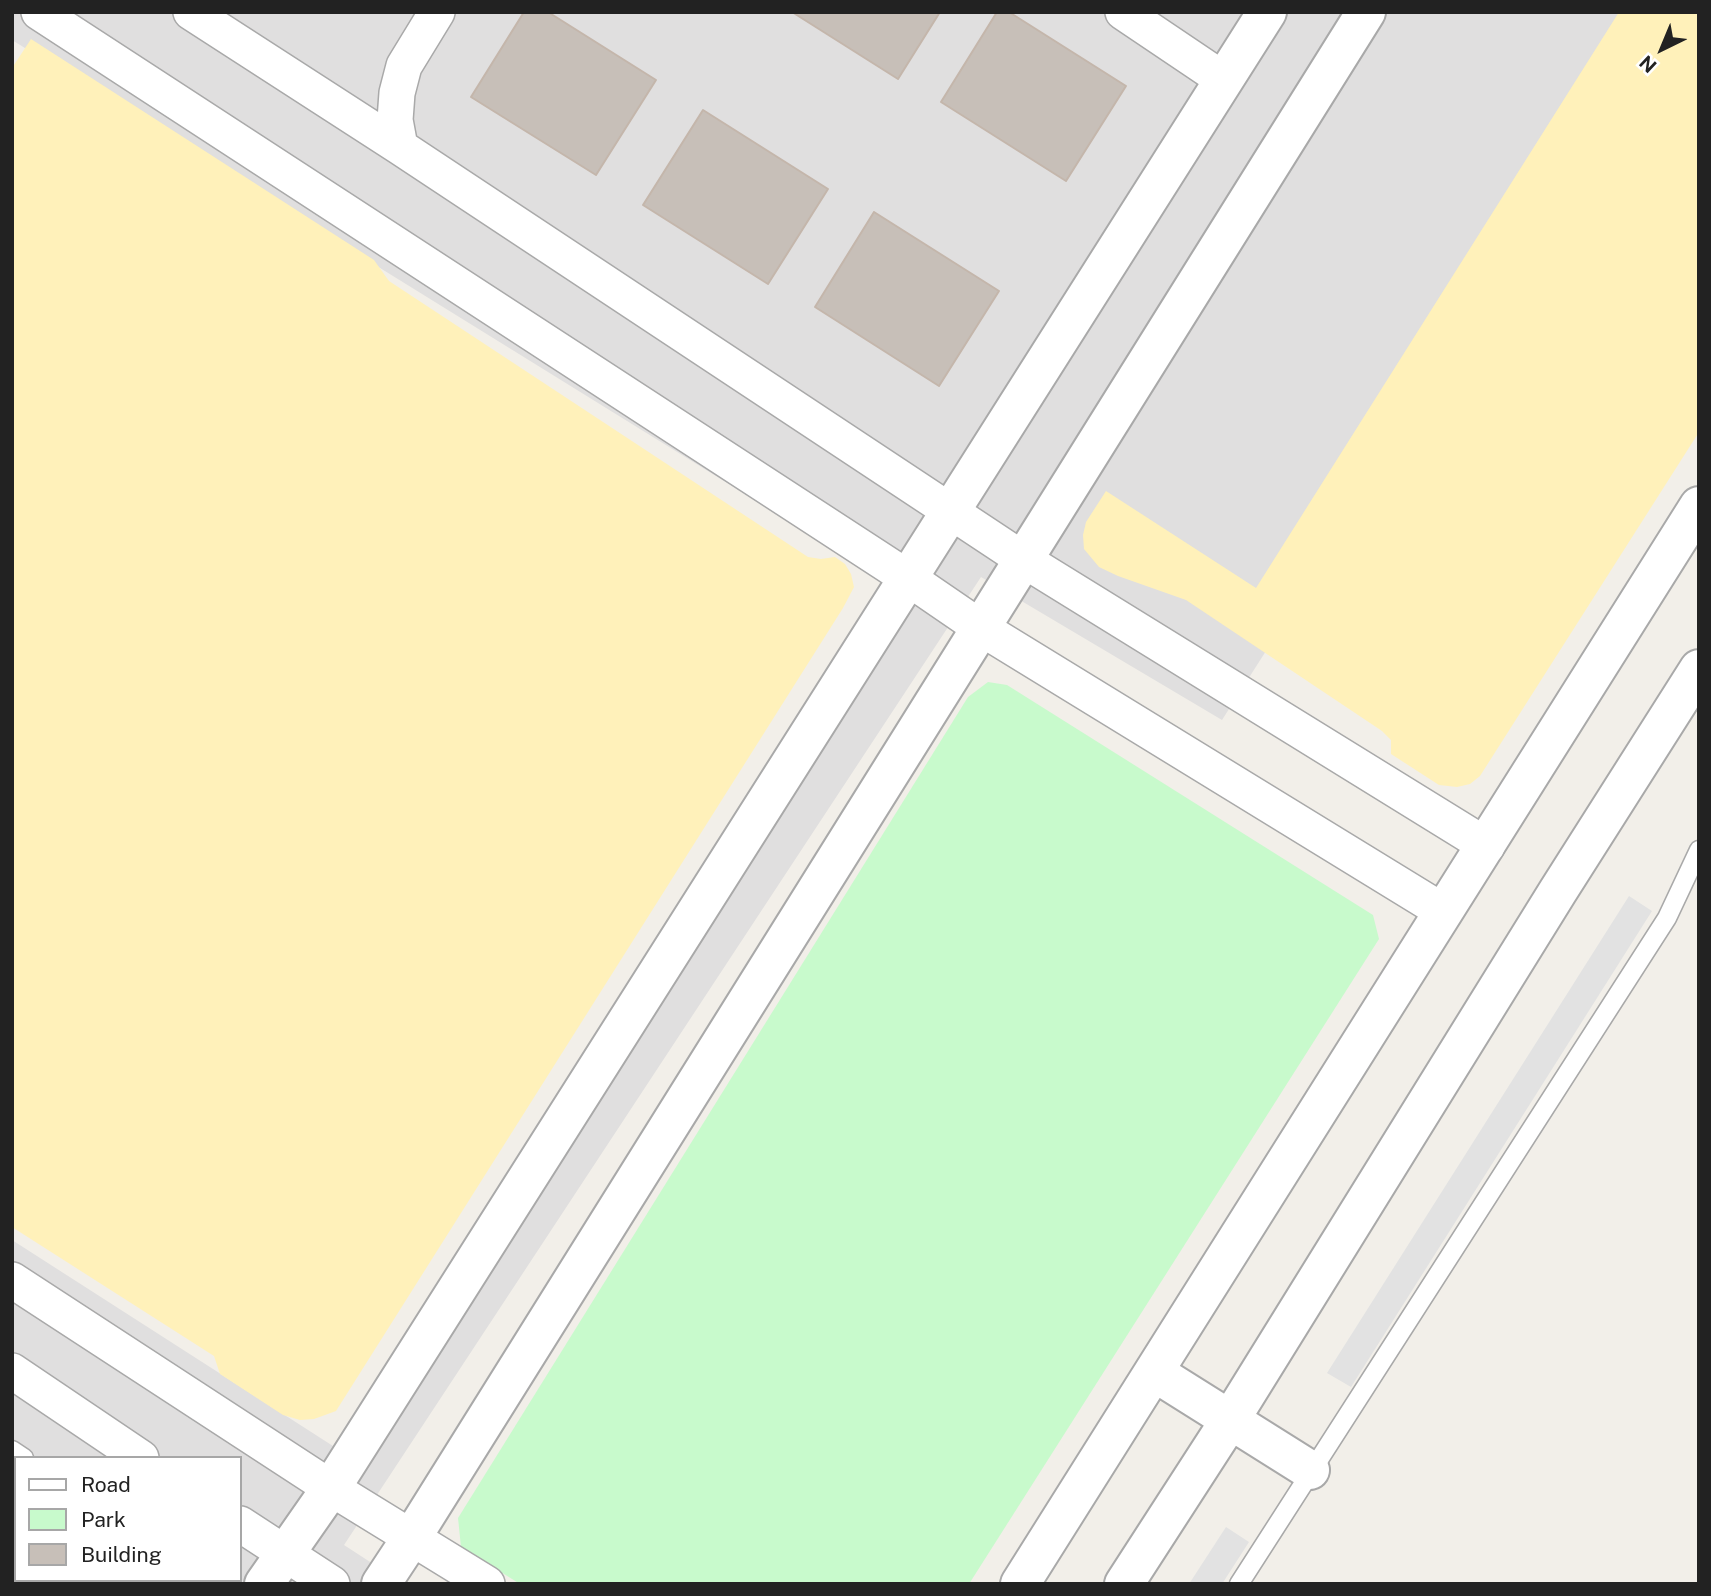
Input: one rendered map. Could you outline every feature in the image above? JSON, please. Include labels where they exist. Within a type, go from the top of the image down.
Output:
[{"type":"street","points":[[39,12],[981,628],[1444,912]]},
{"type":"street","points":[[191,12],[1024,559],[1487,846]]},
{"type":"street","points":[[400,147],[395,120],[397,93],[404,66],[437,12]]},
{"type":"street","points":[[1123,12],[1224,80]]},
{"type":"street","points":[[274,1569],[331,1488],[1267,12]]},
{"type":"street","points":[[381,1584],[1366,12]]},
{"type":"street","points":[[1020,1584],[1699,506]]},
{"type":"street","points":[[1124,1584],[1230,1420],[1558,891],[1699,670]]},
{"type":"street","points":[[12,1280],[331,1488],[487,1584]]},
{"type":"street","points":[[12,1371],[138,1456]]},
{"type":"street","points":[[1154,1372],[1310,1470]]},
{"type":"street","points":[[242,1527],[274,1569],[332,1584]]},
{"type":"lane","points":[[1239,1584],[1667,918],[1699,850]]},
{"type":"shaded area","points":[[12,12],[1673,12],[1222,720],[981,577],[344,1545],[404,1584],[12,1584],[12,1240],[333,1446],[887,582],[12,40]]},
{"type":"shaded area","points":[[1629,896],[1652,911],[1351,1387],[1327,1373]]},
{"type":"shaded area","points":[[1226,1527],[1249,1542],[1222,1584],[1189,1584]]},
{"type":"sand","points":[[1619,12],[1699,12],[1699,432],[1480,776],[1470,784],[1457,787],[1439,785],[1391,754],[1391,740],[1382,731],[1186,600],[1099,567],[1084,549],[1086,522],[1106,491],[1256,588]]},
{"type":"sand","points":[[31,39],[374,260],[389,281],[808,557],[835,557],[845,564],[854,587],[336,1411],[314,1419],[300,1420],[283,1415],[220,1374],[214,1356],[12,1227],[12,68]]},
{"type":"green space","points":[[988,682],[1007,685],[1373,915],[1379,939],[969,1584],[520,1584],[461,1547],[458,1518],[968,697]]},
{"type":"building","points":[[524,12],[548,12],[656,80],[596,175],[471,97]]},
{"type":"building","points":[[792,12],[940,12],[898,79]]},
{"type":"building","points":[[997,12],[1009,12],[1126,86],[1066,181],[941,102]]},
{"type":"building","points":[[703,110],[828,189],[768,284],[643,205]]},
{"type":"building","points":[[874,212],[999,291],[939,386],[815,307]]},
{"type":"building","points":[[14,1564],[14,1582],[108,1584],[12,1584]]}]
